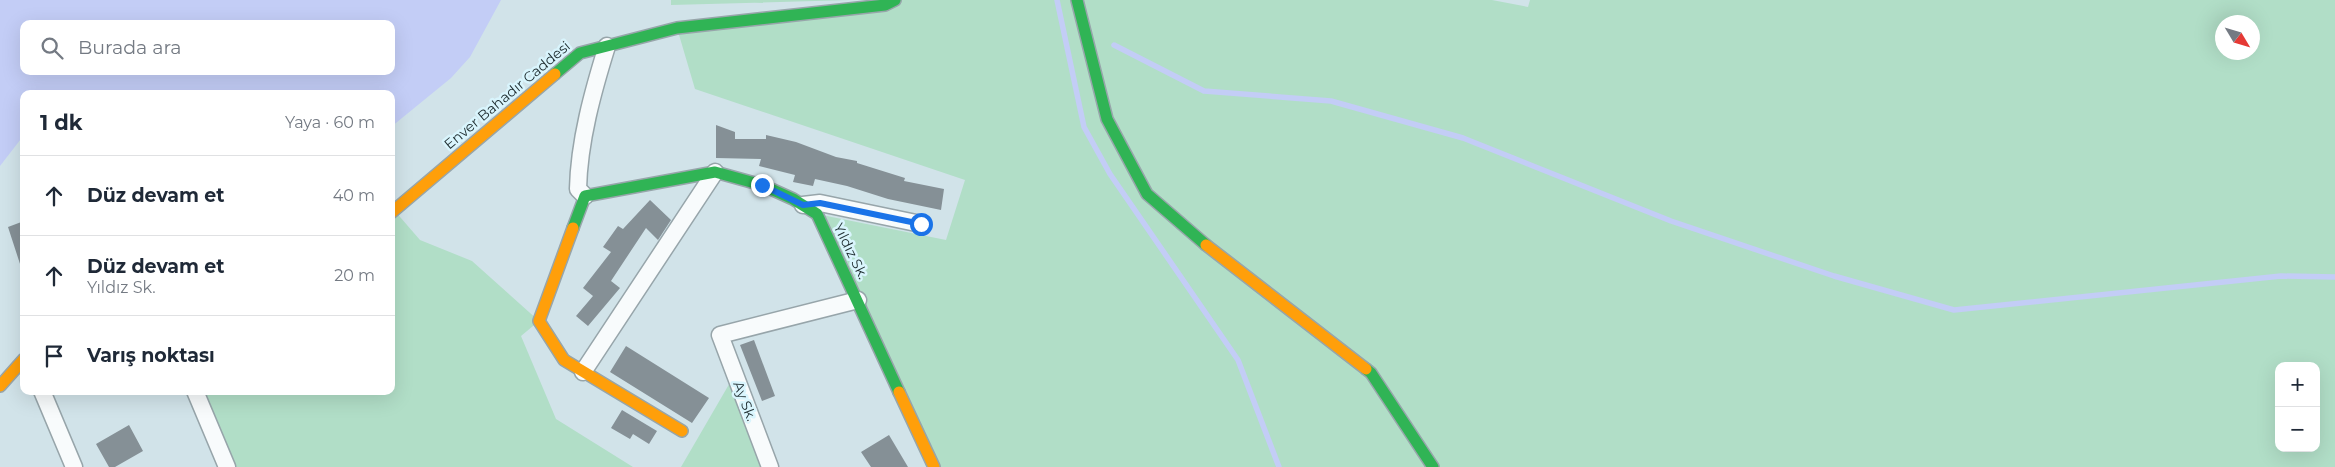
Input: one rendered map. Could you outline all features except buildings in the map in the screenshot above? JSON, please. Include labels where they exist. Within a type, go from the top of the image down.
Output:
[{"type":"street","name":"Enver Bahadır Caddesi","points":[[395,209],[580,53],[677,28],[885,5],[895,0]]},
{"type":"street","points":[[1077,0],[1107,119],[1147,194],[1187,230],[1370,373],[1434,467]]},
{"type":"street","points":[[607,46],[597,79],[579,166],[578,189],[585,196],[539,321],[564,360],[682,431]]},
{"type":"street","points":[[583,372],[716,172]]},
{"type":"street","name":"Yıldız Sk.","points":[[585,196],[716,172],[762,185],[817,214],[934,467]]},
{"type":"street","points":[[803,205],[820,203],[921,224]]},
{"type":"street","name":"Ay Sk.","points":[[770,467],[720,335],[858,300]]},
{"type":"street","points":[[0,386],[20,364]]},
{"type":"street","points":[[44,395],[74,467]]},
{"type":"street","points":[[197,395],[227,467]]},
{"type":"green space","points":[[671,0],[850,0],[671,5]]},
{"type":"green space","points":[[895,0],[1492,0],[1528,7],[1530,0],[2335,0],[2335,467],[934,467],[817,214],[946,240],[965,180],[695,89],[677,28]]},
{"type":"green space","points":[[395,211],[420,240],[472,261],[539,321],[521,336],[556,419],[633,467],[227,467],[197,395],[395,395]]},
{"type":"green space","points":[[735,374],[770,467],[681,467]]},
{"type":"water","points":[[0,0],[501,0],[470,57],[451,78],[395,124],[395,90],[20,90],[20,140],[0,166]]},
{"type":"waterway","points":[[1057,0],[1084,127],[1110,174],[1238,360],[1279,467]]},
{"type":"waterway","points":[[1114,45],[1204,91],[1331,101],[1463,138],[1671,221],[1834,276],[1954,310],[2281,276],[2335,277]]},
{"type":"traffic: fast","points":[[555,74],[580,53],[677,28],[885,5],[895,0]]},
{"type":"traffic: fast","points":[[1077,0],[1107,119],[1147,194],[1206,245]]},
{"type":"traffic: fast","points":[[573,228],[585,196],[715,172],[762,185],[793,199],[817,214],[899,392]]},
{"type":"traffic: fast","points":[[1366,369],[1371,373],[1433,467]]},
{"type":"traffic: slow","points":[[395,210],[555,74]]},
{"type":"traffic: slow","points":[[573,228],[539,321],[564,360],[682,431]]},
{"type":"traffic: slow","points":[[1206,245],[1366,369]]},
{"type":"traffic: slow","points":[[0,386],[20,364]]},
{"type":"traffic: slow","points":[[899,392],[934,467]]},
{"type":"route","points":[[762,185],[803,205],[820,203],[921,224]]}]
